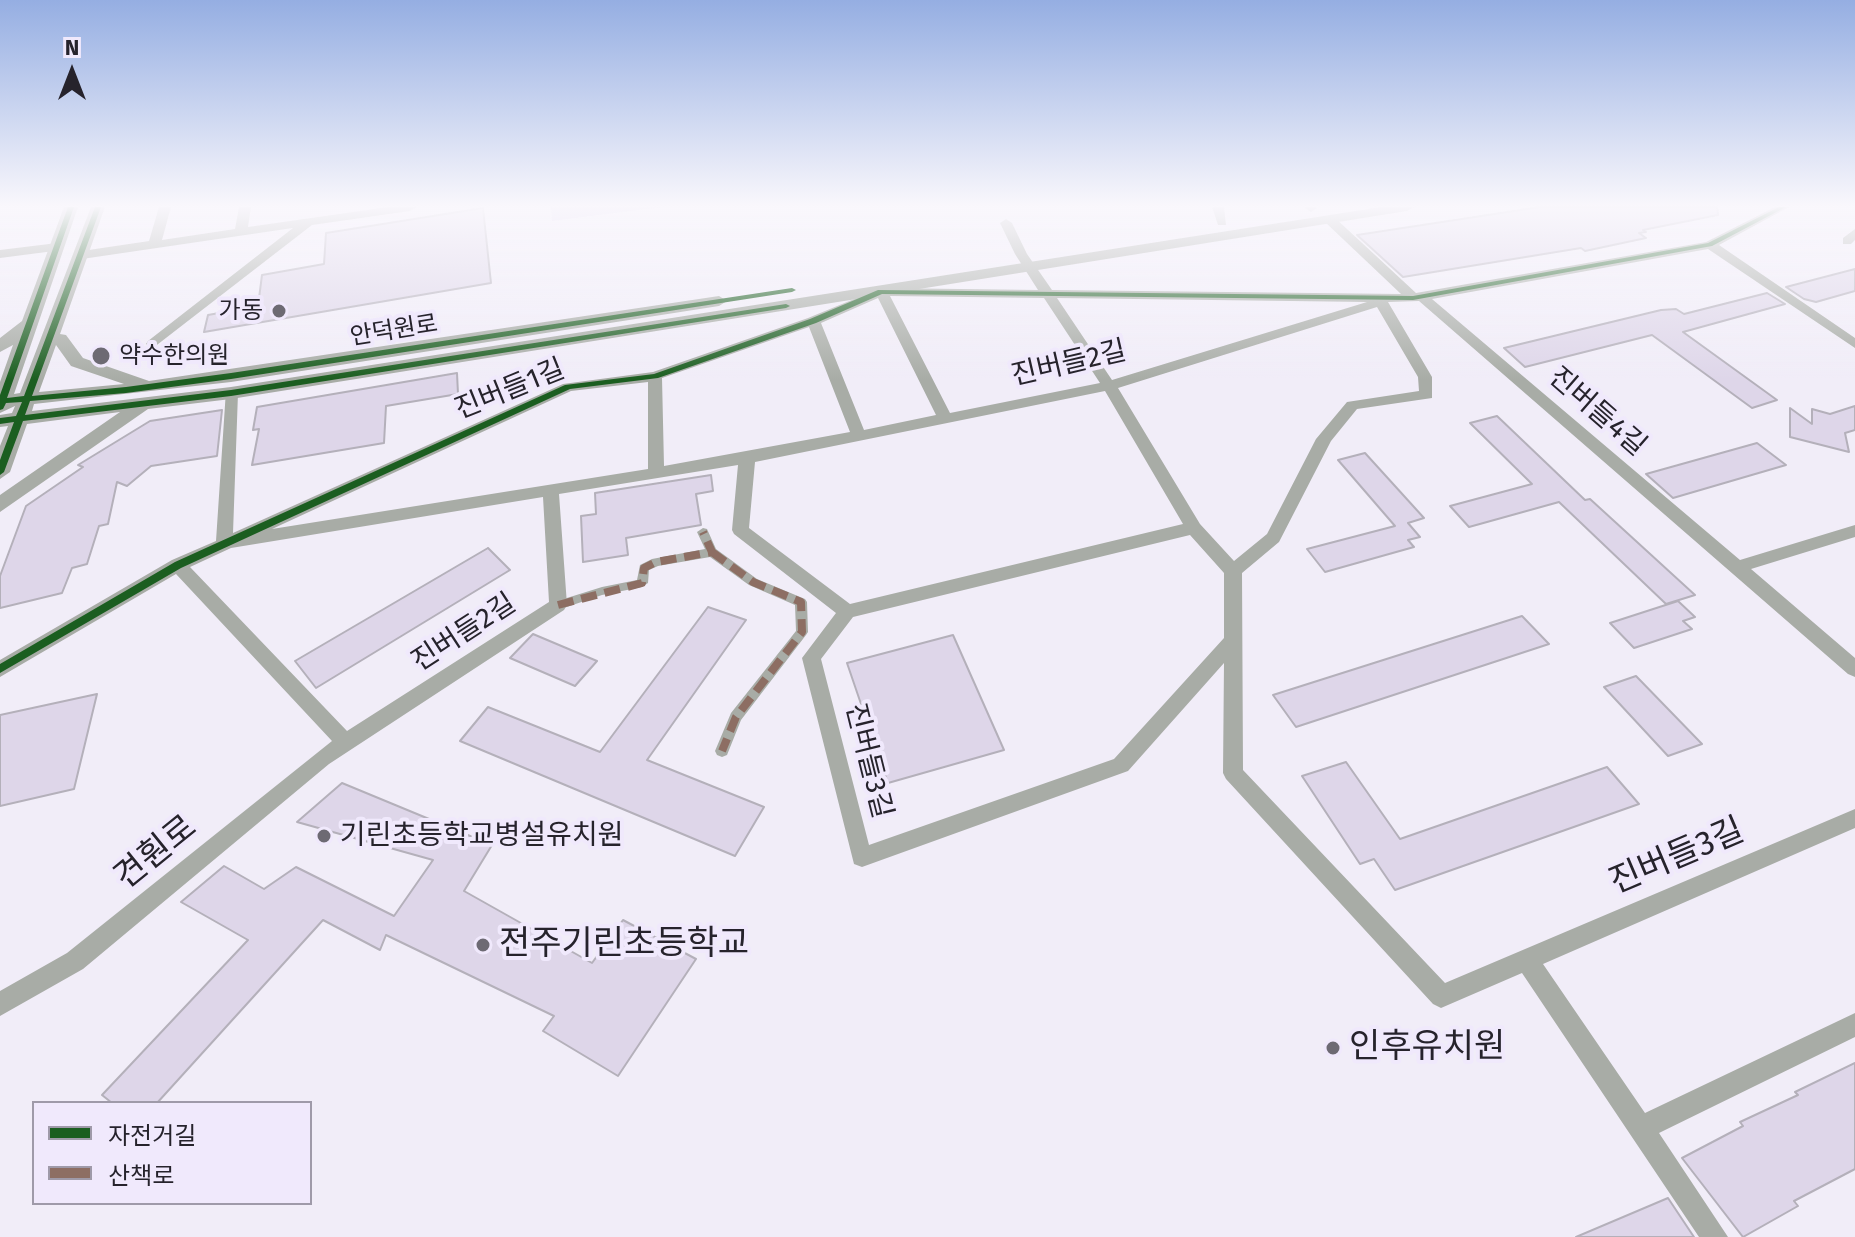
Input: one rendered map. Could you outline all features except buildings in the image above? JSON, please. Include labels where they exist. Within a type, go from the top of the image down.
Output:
[{"type":"street","points":[[1,403],[51,265]]},
{"type":"street","points":[[0,472],[78,265]]},
{"type":"street","points":[[153,344],[254,265]]},
{"type":"street","name":"안덕원로","points":[[0,421],[1002,265]]},
{"type":"street","name":"안덕원로","points":[[1,403],[28,398],[231,393],[881,292],[1009,265]]},
{"type":"street","points":[[1029,265],[1109,386],[1194,528],[1233,571],[1273,538],[1324,439],[1352,405],[1427,395],[1403,298],[1371,265]]},
{"type":"street","name":"진버들1길","points":[[0,669],[178,565],[568,387],[655,376],[813,321],[881,292],[1403,298],[1596,265]]},
{"type":"street","points":[[1739,265],[1855,344]]},
{"type":"street","points":[[881,292],[946,420]]},
{"type":"street","name":"진버들2길","points":[[224,543],[551,493],[946,420],[1109,386],[1403,298]]},
{"type":"street","name":"진버들4길","points":[[1403,298],[1738,567],[1855,669]]},
{"type":"street","points":[[813,321],[858,434]]},
{"type":"street","points":[[0,347],[31,322]]},
{"type":"street","points":[[0,505],[145,396],[77,362],[60,339],[49,340]]},
{"type":"street","points":[[655,376],[656,474]]},
{"type":"street","points":[[224,543],[231,393]]},
{"type":"street","points":[[747,458],[740,530],[847,612],[1194,528]]},
{"type":"street","name":"진버들2길","points":[[345,742],[558,605],[551,493]]},
{"type":"street","points":[[1738,567],[1855,531]]},
{"type":"street","points":[[703,532],[712,552],[753,582],[801,602],[802,632],[736,717],[722,751]]},
{"type":"street","points":[[558,605],[642,583],[644,568],[656,562],[712,552]]},
{"type":"street","points":[[178,565],[345,742]]},
{"type":"street","name":"진버들3길","points":[[1233,571],[1233,773],[1441,996],[1855,818]]},
{"type":"street","name":"진버들3길","points":[[847,612],[811,658],[862,857],[1121,765],[1231,642]]},
{"type":"street","name":"견훤로","points":[[0,1004],[75,961],[345,742]]},
{"type":"street","points":[[1526,959],[1715,1237]]},
{"type":"street","points":[[1641,1128],[1855,1025]]},
{"type":"marked path","points":[[558,605],[642,583],[644,568],[656,562],[712,552],[703,532]]},
{"type":"marked path","points":[[712,552],[753,582],[801,602],[802,632],[736,717],[722,751]]},
{"type":"cycle path","points":[[0,407],[51,265]]},
{"type":"cycle path","points":[[0,472],[77,265]]},
{"type":"cycle path","points":[[0,669],[178,565],[568,387],[655,376],[813,321],[881,292],[1413,298],[1599,265]]},
{"type":"cycle path","points":[[0,401],[126,390],[231,376],[792,290]]},
{"type":"cycle path","points":[[0,421],[231,393],[786,306]]},
{"type":"place","name":"가동","points":[[279,311]]},
{"type":"place","name":"약수한의원","points":[[101,356]]},
{"type":"place","name":"기린초등학교병설유치원","points":[[324,836]]},
{"type":"place","name":"전주기린초등학교","points":[[483,945]]},
{"type":"place","name":"인후유치원","points":[[1333,1048]]}]
